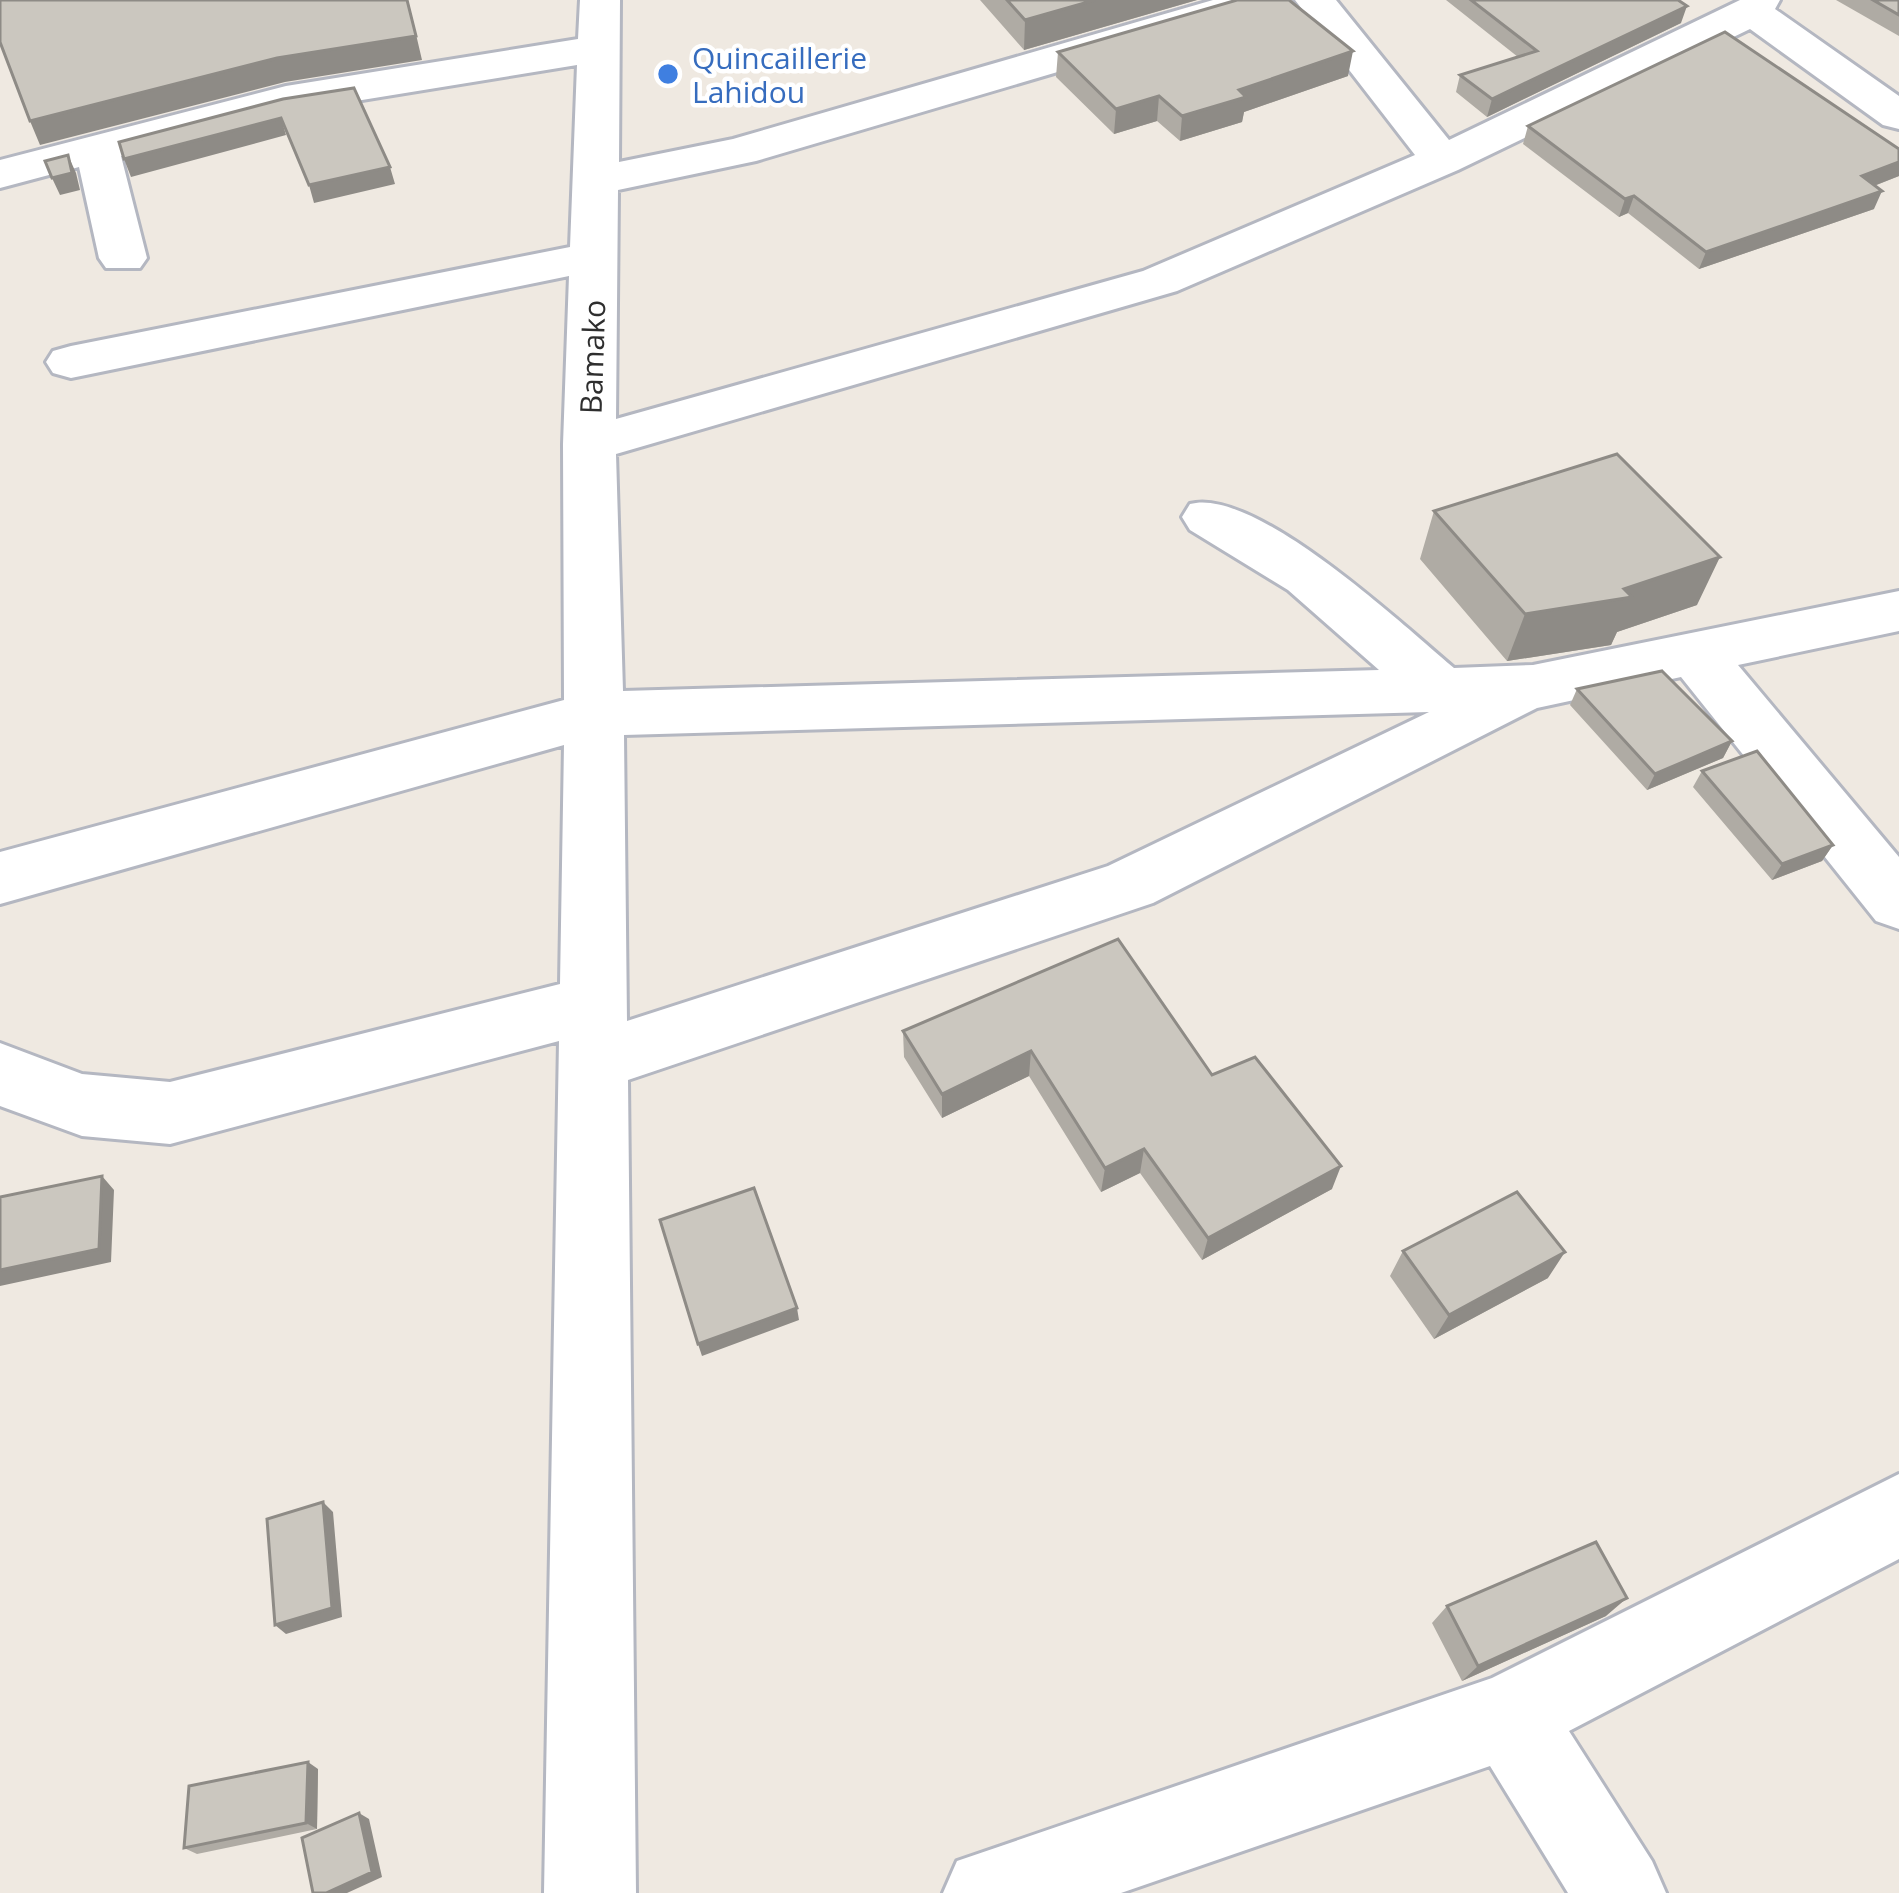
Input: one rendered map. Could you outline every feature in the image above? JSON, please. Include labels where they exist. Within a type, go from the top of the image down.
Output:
[{"type":"street","points":[[598,180],[740,151],[1257,0]]},
{"type":"street","points":[[1315,0],[1442,160]]},
{"type":"street","points":[[589,444],[1160,281],[1442,160],[1756,6],[1899,116]]},
{"type":"street","points":[[0,174],[601,24]]},
{"type":"street","name":"Bamako","points":[[590,1893],[594,714],[589,444],[601,24]]},
{"type":"street","points":[[97,148],[123,258]]},
{"type":"street","points":[[71,362],[595,256]]},
{"type":"street","points":[[1209,517],[1308,576],[1441,690]]},
{"type":"street","points":[[0,878],[594,714],[1533,687],[1899,611]]},
{"type":"street","points":[[1694,653],[1895,893]]},
{"type":"street","points":[[16,1096],[107,1114],[170,1112],[593,1033],[1130,885],[1533,687]]},
{"type":"street","points":[[988,1893],[1509,1716],[1899,1516]]},
{"type":"street","points":[[1509,1716],[1620,1893]]},
{"type":"building","points":[[0,0],[407,0],[416,36],[277,58],[30,121],[0,42]]},
{"type":"building","points":[[1007,0],[1095,0],[1025,20]]},
{"type":"building","points":[[1237,0],[1289,0],[1353,51],[1239,90],[1246,97],[1182,116],[1159,96],[1116,109],[1058,52]]},
{"type":"building","points":[[1471,0],[1678,0],[1687,6],[1492,99],[1460,75],[1537,51]]},
{"type":"building","points":[[1873,0],[1899,0],[1899,15]]},
{"type":"building","points":[[1725,32],[1899,149],[1899,162],[1862,176],[1882,191],[1706,252],[1634,196],[1625,199],[1528,126]]},
{"type":"building","points":[[354,88],[390,167],[309,185],[281,118],[124,159],[119,142],[283,99]]},
{"type":"building","points":[[68,155],[72,173],[52,178],[45,161]]},
{"type":"building","points":[[1617,454],[1720,557],[1624,589],[1632,597],[1525,614],[1434,511]]},
{"type":"building","points":[[1662,671],[1732,741],[1655,774],[1577,689]]},
{"type":"building","points":[[1757,751],[1833,845],[1782,864],[1702,771]]},
{"type":"building","points":[[1118,939],[1212,1075],[1255,1057],[1341,1166],[1208,1238],[1144,1149],[1105,1168],[1031,1051],[942,1094],[903,1031]]},
{"type":"building","points":[[102,1176],[99,1249],[0,1270],[0,1197]]},
{"type":"building","points":[[754,1188],[797,1308],[698,1344],[660,1220]]},
{"type":"building","points":[[1517,1192],[1565,1252],[1449,1315],[1403,1251]]},
{"type":"building","points":[[323,1502],[332,1608],[275,1625],[267,1519]]},
{"type":"building","points":[[1596,1542],[1627,1598],[1478,1666],[1447,1606]]},
{"type":"building","points":[[308,1762],[306,1823],[184,1848],[189,1786]]},
{"type":"building","points":[[359,1813],[372,1872],[326,1893],[313,1893],[302,1838]]},
{"type":"place","name":"Quincaillerie Lahidou","points":[[668,74]]}]
